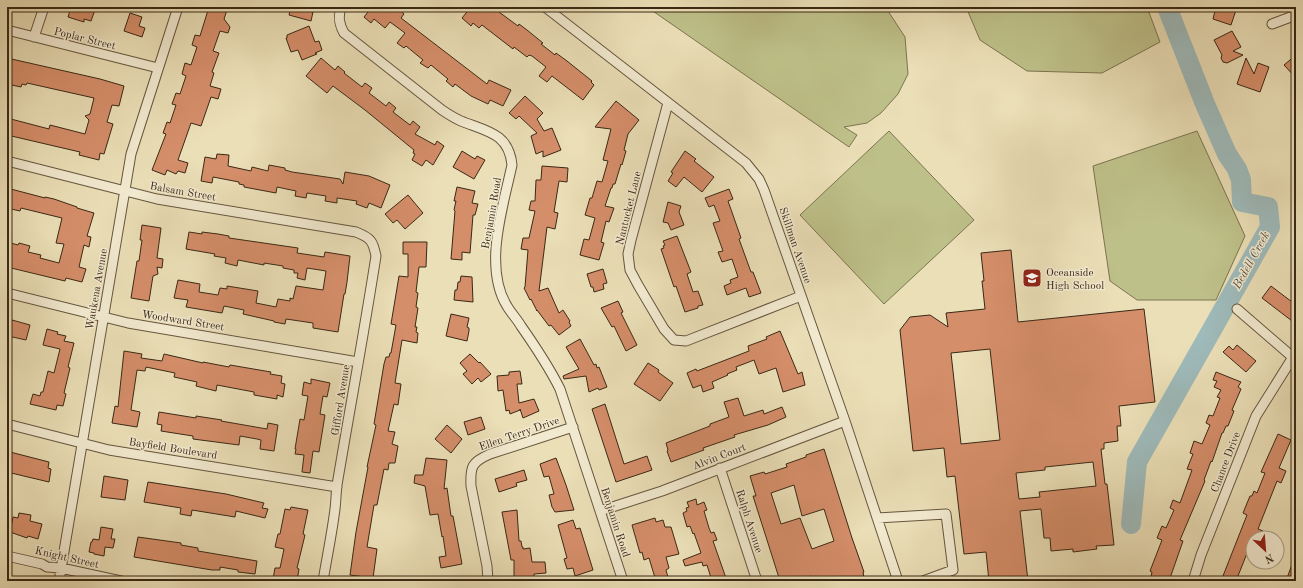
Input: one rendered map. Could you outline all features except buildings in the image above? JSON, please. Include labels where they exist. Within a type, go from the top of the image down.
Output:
[{"type":"street","points":[[34,37],[44,7]]},
{"type":"street","name":"Waukena Avenue","points":[[59,581],[131,154],[178,7]]},
{"type":"street","name":"Benjamin Road","points":[[342,7],[339,14],[340,26],[344,33],[442,110],[459,120],[496,134],[507,145],[511,156],[512,165],[496,250],[496,272],[499,286],[507,306],[553,374],[560,389],[623,581]]},
{"type":"street","name":"Skillman Avenue","points":[[545,7],[746,163],[758,179],[764,190],[845,421],[898,581]]},
{"type":"street","points":[[1272,24],[1294,18]]},
{"type":"street","name":"Poplar Street","points":[[7,30],[158,68]]},
{"type":"street","name":"Nantucket Lane","points":[[668,103],[628,254],[630,270],[664,329],[674,340],[686,341],[801,296]]},
{"type":"street","name":"Balsam Street","points":[[7,161],[157,199],[356,232]]},
{"type":"street","name":"Gifford Avenue","points":[[323,581],[337,487],[376,256],[374,244],[367,236],[356,232]]},
{"type":"street","name":"Woodward Street","points":[[7,293],[128,323],[358,362]]},
{"type":"street","points":[[1237,309],[1294,358]]},
{"type":"street","name":"Chance Drive","points":[[1192,581],[1256,416],[1294,358]]},
{"type":"street","name":"Alvin Court","points":[[600,511],[662,491],[845,421]]},
{"type":"street","name":"Bayfield Boulevard","points":[[7,424],[109,450],[337,487]]},
{"type":"street","name":"Ellen Terry Drive","points":[[488,581],[487,566],[471,486],[470,473],[472,468],[479,459],[490,454],[573,427]]},
{"type":"street","name":"Ralph Avenue","points":[[720,468],[757,581]]},
{"type":"street","points":[[877,518],[946,514],[952,570],[923,581]]},
{"type":"street","name":"Knight Street","points":[[7,556],[42,564],[48,567],[61,568],[121,581]]},
{"type":"green space","points":[[647,7],[882,7],[888,11],[905,37],[908,74],[898,94],[881,113],[867,123],[844,127],[857,135],[849,147]]},
{"type":"green space","points":[[966,7],[1147,7],[1160,42],[1102,73],[1027,71],[980,40]]},
{"type":"green space","points":[[889,131],[974,220],[884,304],[800,215]]},
{"type":"green space","points":[[1197,131],[1245,236],[1216,300],[1137,300],[1110,281],[1093,166]]},
{"type":"waterway","name":"Bedell Creek","points":[[1131,524],[1137,462],[1270,227],[1268,207],[1242,202],[1241,180],[1237,169],[1227,154],[1205,104],[1167,7]]},
{"type":"place","name":"Oceanside High School","points":[[1032,278]]}]
